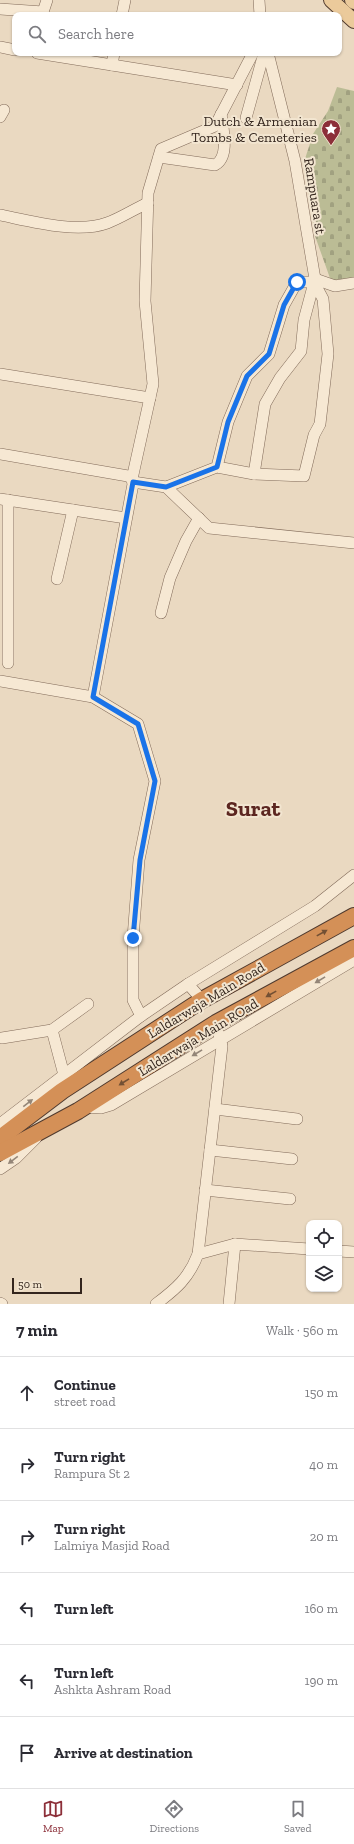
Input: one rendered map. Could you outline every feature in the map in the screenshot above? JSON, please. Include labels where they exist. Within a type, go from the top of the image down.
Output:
[{"type":"highway","name":"Laldarwaja Main Road","points":[[3,1146],[60,1082],[202,1000],[354,916]]},
{"type":"highway","name":"Laldarwaja Main ROad","points":[[3,1146],[45,1129],[85,1107],[216,1023],[354,948]]},
{"type":"main road","points":[[331,0],[354,21]]},
{"type":"street","points":[[44,12],[47,0]]},
{"type":"street","points":[[123,12],[125,0]]},
{"type":"street","points":[[259,0],[260,12]]},
{"type":"street","points":[[0,9],[26,12]]},
{"type":"street","points":[[0,47],[12,49]]},
{"type":"street","points":[[56,56],[237,84]]},
{"type":"street","points":[[112,65],[114,56]]},
{"type":"street","points":[[93,697],[133,480],[153,384],[145,301],[148,193],[161,149],[215,126],[251,56]]},
{"type":"street","points":[[246,118],[263,56]]},
{"type":"street","name":"Rampuara st","points":[[269,56],[295,161],[315,280]]},
{"type":"street","points":[[159,157],[215,165],[220,162],[223,158],[224,150],[221,114]]},
{"type":"street","points":[[0,216],[68,227],[99,226],[148,203]]},
{"type":"street","points":[[166,487],[217,467],[254,474],[304,476],[314,435],[320,424],[328,354],[323,299],[315,280]]},
{"type":"street","points":[[254,474],[264,404],[280,378],[301,351],[304,320],[315,280]]},
{"type":"street","points":[[217,467],[228,422],[247,376],[269,354],[284,305],[297,282],[315,280],[335,286],[354,283]]},
{"type":"street","points":[[0,374],[150,398]]},
{"type":"street","points":[[0,454],[128,476],[133,480],[166,487],[210,528],[354,543]]},
{"type":"street","points":[[8,662],[4,500],[126,518]]},
{"type":"street","points":[[57,579],[73,510]]},
{"type":"street","points":[[161,613],[170,578],[186,541],[199,518]]},
{"type":"street","points":[[0,681],[93,697],[138,724],[155,781],[140,860],[133,938],[133,1000],[141,1016]]},
{"type":"street","points":[[0,1124],[60,1082],[141,1016],[188,984],[315,906],[354,875]]},
{"type":"street","points":[[85,1107],[101,1108],[111,1105],[354,960]]},
{"type":"street","points":[[188,984],[202,1000]]},
{"type":"street","points":[[2,1038],[52,1030],[88,1004]]},
{"type":"street","points":[[156,1304],[180,1284],[192,1270],[198,1254],[222,1046],[216,1023]]},
{"type":"street","points":[[52,1030],[60,1082]]},
{"type":"street","points":[[214,1109],[296,1119]]},
{"type":"street","points":[[0,1169],[16,1158],[45,1129]]},
{"type":"street","points":[[210,1150],[292,1159]]},
{"type":"street","points":[[205,1190],[290,1198]]},
{"type":"street","points":[[198,1254],[234,1244],[306,1249]]},
{"type":"street","points":[[229,1304],[234,1244]]},
{"type":"street","points":[[342,1251],[354,1252]]},
{"type":"green space","points":[[337,87],[354,91],[354,280],[331,281],[315,236],[304,162],[313,134],[328,111]]},
{"type":"place","name":"Dutch & Armenian Tombs & Cemeteries","points":[[331,146]]},
{"type":"district","name":"Surat","points":[[253,808]]},
{"type":"route","points":[[133,938],[140,860],[155,781],[138,724],[93,697],[133,482],[166,487],[217,467],[228,422],[247,376],[269,354],[284,305],[297,282]]}]
